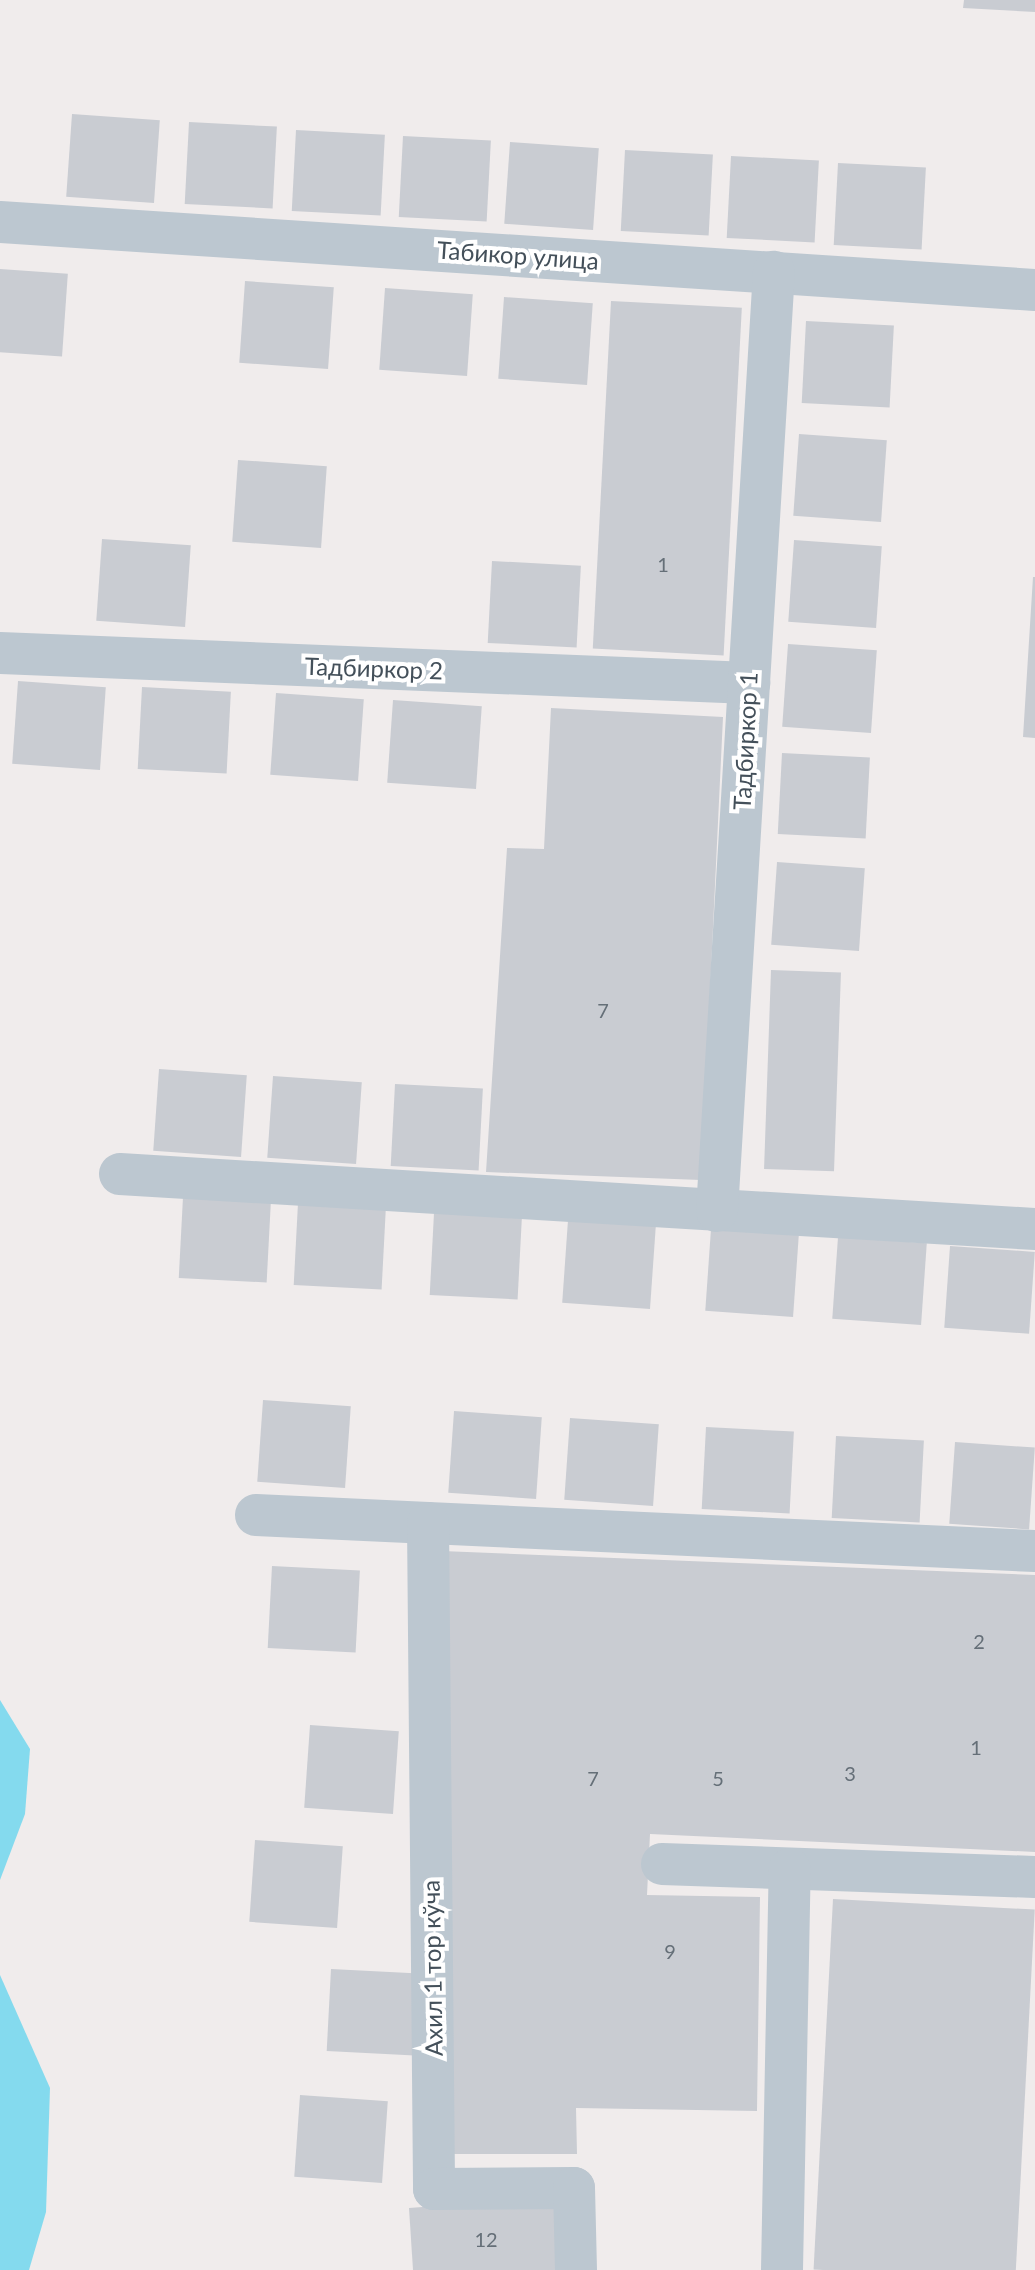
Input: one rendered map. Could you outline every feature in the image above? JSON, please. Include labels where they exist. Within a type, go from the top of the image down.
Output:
[{"type":"street","name":"Табикор улица","points":[[0,222],[1035,290]]},
{"type":"street","name":"Тадбиркор 1","points":[[717,1211],[774,272]]},
{"type":"street","name":"Тадбиркор 2","points":[[0,653],[749,683]]},
{"type":"street","points":[[120,1174],[1035,1229]]},
{"type":"street","points":[[256,1515],[1035,1551]]},
{"type":"street","name":"Ахил 1 тор кўча","points":[[428,1523],[434,2189],[574,2188],[576,2270]]},
{"type":"street","points":[[662,1864],[1035,1877]]},
{"type":"street","points":[[782,2270],[790,1869]]},
{"type":"water","points":[[0,1700],[30,1749],[25,1814],[0,1880]]},
{"type":"water","points":[[0,1975],[50,2088],[46,2212],[29,2270],[0,2270]]},
{"type":"building","points":[[964,0],[1035,0],[1035,12],[963,8]]},
{"type":"building","points":[[72,114],[160,120],[154,203],[66,197]]},
{"type":"building","points":[[189,122],[277,127],[273,208],[185,204]]},
{"type":"building","points":[[296,130],[385,135],[381,216],[292,211]]},
{"type":"building","points":[[403,136],[491,141],[487,221],[399,217]]},
{"type":"building","points":[[510,142],[599,148],[593,230],[504,224]]},
{"type":"building","points":[[625,150],[713,155],[709,235],[621,231]]},
{"type":"building","points":[[731,156],[819,161],[815,242],[727,238]]},
{"type":"building","points":[[838,163],[926,168],[922,249],[834,245]]},
{"type":"building","points":[[0,269],[68,274],[62,357],[0,352]]},
{"type":"building","points":[[245,281],[334,287],[328,369],[239,363]]},
{"type":"building","points":[[385,288],[473,294],[467,376],[379,370]]},
{"type":"building","points":[[504,297],[593,303],[587,385],[498,379]]},
{"type":"building","points":[[611,301],[742,308],[724,655],[593,649]]},
{"type":"building","points":[[806,321],[894,326],[890,407],[802,403]]},
{"type":"building","points":[[799,434],[887,440],[881,522],[793,516]]},
{"type":"building","points":[[238,460],[327,466],[321,548],[232,542]]},
{"type":"building","points":[[102,539],[191,545],[185,627],[96,621]]},
{"type":"building","points":[[794,540],[882,546],[876,628],[788,622]]},
{"type":"building","points":[[492,561],[581,566],[577,648],[488,643]]},
{"type":"building","points":[[1035,577],[1035,738],[1023,737]]},
{"type":"building","points":[[788,644],[877,650],[871,733],[782,727]]},
{"type":"building","points":[[18,681],[106,687],[100,770],[12,764]]},
{"type":"building","points":[[142,687],[231,692],[227,774],[138,769]]},
{"type":"building","points":[[276,693],[364,699],[358,781],[270,775]]},
{"type":"building","points":[[393,700],[482,706],[476,789],[387,783]]},
{"type":"building","points":[[551,708],[723,717],[701,1180],[486,1172],[507,848],[544,849]]},
{"type":"building","points":[[782,753],[870,758],[866,838],[778,834]]},
{"type":"building","points":[[777,862],[865,868],[859,951],[771,945]]},
{"type":"building","points":[[771,970],[841,972],[834,1171],[764,1169]]},
{"type":"building","points":[[159,1069],[247,1075],[241,1157],[153,1151]]},
{"type":"building","points":[[273,1076],[362,1082],[356,1164],[267,1158]]},
{"type":"building","points":[[395,1084],[483,1089],[479,1170],[391,1166]]},
{"type":"building","points":[[183,1197],[271,1202],[267,1282],[179,1278]]},
{"type":"building","points":[[298,1203],[386,1208],[382,1289],[294,1285]]},
{"type":"building","points":[[434,1213],[522,1218],[518,1299],[430,1295]]},
{"type":"building","points":[[568,1220],[656,1226],[650,1309],[562,1303]]},
{"type":"building","points":[[711,1229],[799,1235],[793,1317],[705,1311]]},
{"type":"building","points":[[838,1237],[927,1243],[921,1325],[832,1319]]},
{"type":"building","points":[[950,1246],[1035,1252],[1029,1334],[944,1328]]},
{"type":"building","points":[[263,1400],[351,1406],[345,1488],[257,1482]]},
{"type":"building","points":[[454,1411],[542,1417],[536,1499],[448,1493]]},
{"type":"building","points":[[570,1418],[659,1424],[653,1506],[564,1500]]},
{"type":"building","points":[[706,1427],[794,1432],[790,1513],[702,1509]]},
{"type":"building","points":[[836,1436],[924,1441],[920,1522],[832,1518]]},
{"type":"building","points":[[955,1442],[1035,1448],[1029,1529],[949,1524]]},
{"type":"building","points":[[442,1551],[1035,1575],[1035,1852],[650,1834],[647,1895],[760,1897],[757,2111],[576,2108],[577,2154],[448,2154]]},
{"type":"building","points":[[272,1566],[360,1571],[356,1652],[268,1648]]},
{"type":"building","points":[[310,1725],[399,1731],[393,1814],[304,1808]]},
{"type":"building","points":[[255,1840],[343,1846],[337,1928],[249,1922]]},
{"type":"building","points":[[833,1899],[1035,1910],[1016,2270],[814,2269]]},
{"type":"building","points":[[331,1969],[419,1974],[415,2055],[327,2051]]},
{"type":"building","points":[[300,2095],[388,2101],[382,2183],[294,2177]]},
{"type":"building","points":[[558,2197],[563,2270],[413,2270],[409,2208]]}]
